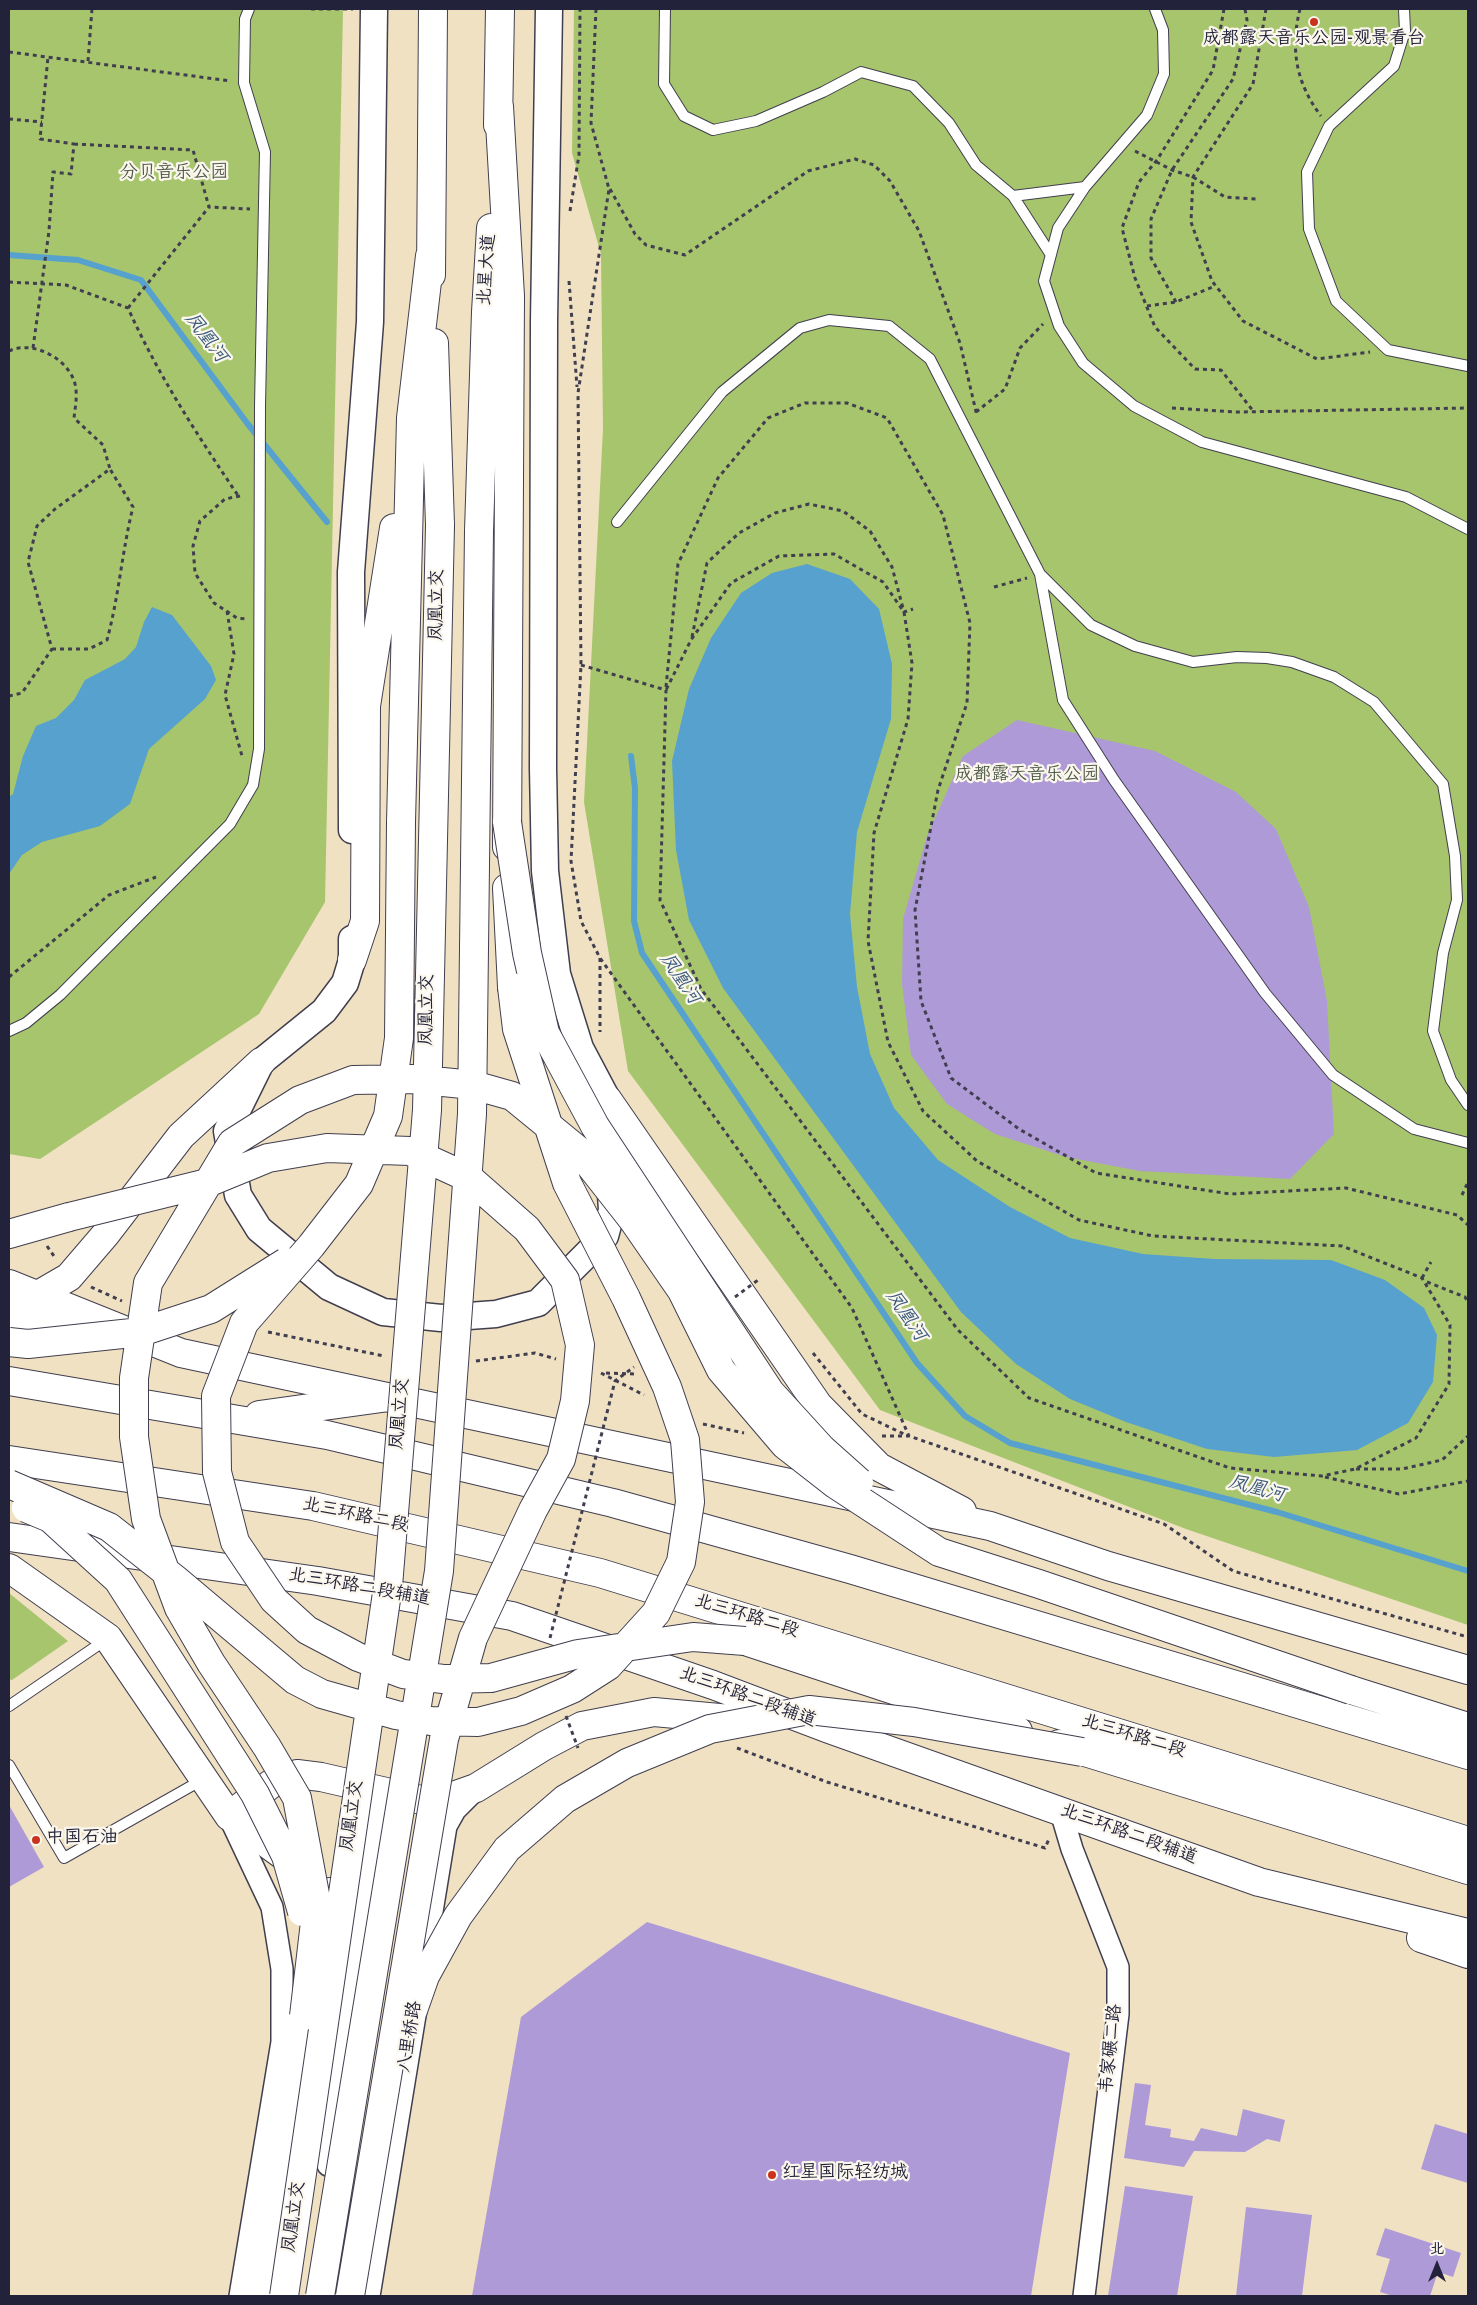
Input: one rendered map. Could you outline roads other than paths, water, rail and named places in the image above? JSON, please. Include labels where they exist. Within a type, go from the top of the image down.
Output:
[{"type":"main road","points":[[421,9],[433,137]]},
{"type":"main road","points":[[352,960],[365,921],[366,706],[411,418],[430,256],[433,137],[433,9]]},
{"type":"main road","name":"北星大道","points":[[479,531],[486,312],[499,106],[500,9]]},
{"type":"main road","points":[[9,1484],[109,1527],[182,1585],[295,1680],[322,1694],[396,1715],[430,1720],[478,1722],[521,1711],[572,1689],[608,1666],[656,1613],[681,1562],[690,1502],[685,1440],[667,1387],[630,1307],[567,1183],[517,1029],[512,987],[506,880],[510,527],[510,296],[516,9]]},
{"type":"main road","points":[[499,106],[510,296]]},
{"type":"main road","name":"凤凰立交","points":[[284,2296],[388,1586],[427,1110],[440,525],[430,256]]},
{"type":"main road","points":[[411,418],[401,822],[399,1038],[388,1116],[359,1184],[311,1246],[244,1323],[216,1396],[216,1472],[235,1542],[274,1600],[307,1630],[358,1656],[403,1674],[443,1679],[491,1678],[578,1654],[693,1637],[745,1641],[1082,1752],[1468,1870]]},
{"type":"main road","name":"凤凰立交","points":[[320,2296],[438,1571],[472,1114],[479,531]]},
{"type":"main road","points":[[507,822],[526,953],[545,1033],[595,1126],[770,1392],[822,1449],[939,1552]]},
{"type":"main road","points":[[38,1295],[69,1277],[105,1235],[181,1136],[261,1062]]},
{"type":"main road","points":[[256,2296],[304,2016],[317,1905],[297,1798],[267,1747],[211,1664],[179,1608],[146,1519],[134,1437],[134,1378],[148,1283],[207,1183],[232,1143],[300,1100],[353,1080],[413,1079],[473,1085],[512,1096],[578,1150],[633,1220],[682,1291],[722,1370],[785,1445],[834,1484],[939,1552],[1049,1587],[1351,1690],[1468,1727]]},
{"type":"main road","points":[[607,1099],[818,1404],[879,1467],[990,1526]]},
{"type":"main road","points":[[9,1234],[207,1183],[268,1158],[326,1148],[410,1151],[469,1178],[526,1229],[565,1280],[580,1345],[575,1401],[561,1459],[529,1518],[473,1638],[444,1739],[350,2296]]},
{"type":"main road","points":[[9,1342],[28,1344],[141,1332],[210,1309],[311,1246]]},
{"type":"main road","points":[[9,1284],[181,1353]]},
{"type":"main road","points":[[9,1313],[181,1353],[990,1526],[1108,1566],[1468,1670]]},
{"type":"main road","points":[[9,1381],[327,1435],[613,1502],[869,1575],[1468,1755]]},
{"type":"main road","points":[[233,1419],[389,1397]]},
{"type":"main road","name":"北三环路二段","points":[[9,1460],[313,1506],[600,1573],[1468,1842]]},
{"type":"main road","points":[[9,1501],[50,1518],[118,1580],[255,1794],[286,1856],[302,1911],[304,2016]]},
{"type":"main road","name":"北三环路二段辅道","points":[[9,1537],[318,1581],[512,1616],[713,1685],[829,1729],[1259,1882],[1468,1933]]},
{"type":"main road","points":[[9,1568],[108,1638],[228,1816],[272,1845],[328,1890],[349,1912],[357,1935],[358,1957]]},
{"type":"main road","points":[[383,2103],[424,1976],[458,1916],[507,1848],[565,1799],[627,1763],[710,1729],[809,1710],[914,1722],[1082,1752]]},
{"type":"main road","points":[[228,1816],[271,1784],[297,1774],[421,1800],[442,1800],[476,1788],[544,1746],[582,1726],[654,1712],[829,1729]]},
{"type":"main road","points":[[358,1957],[381,1791]]},
{"type":"main road","points":[[1259,1882],[1468,1954]]},
{"type":"street","points":[[374,9],[370,322],[351,572],[352,960],[345,983],[324,1011],[261,1062],[227,1131],[238,1196],[259,1229],[329,1288],[383,1312],[441,1318],[487,1315],[538,1303],[605,1236],[612,1210],[607,1099],[580,1048],[557,974],[545,871],[542,768],[549,9]]},
{"type":"street","name":"八里桥路","points":[[369,2296],[446,1826],[455,1810],[476,1788]]},
{"type":"street","name":"韦家碾二路","points":[[1061,1812],[1072,1849],[1118,1967],[1118,2014],[1084,2296]]},
{"type":"street","points":[[228,1816],[272,1907],[282,1969],[282,2042],[240,2296]]},
{"type":"street","points":[[310,2296],[358,1957]]},
{"type":"lane","points":[[9,1031],[26,1023],[60,995],[230,824],[253,786],[259,748],[260,406],[265,152],[244,83],[245,19],[249,9]]},
{"type":"lane","points":[[665,9],[664,84],[684,116],[713,130],[756,120],[824,92],[861,72],[914,86],[949,122],[976,165],[1014,196],[1050,256]]},
{"type":"lane","points":[[1155,9],[1162,30],[1164,74],[1147,115],[1085,187],[1058,228],[1044,281],[1058,326],[1083,363],[1134,406],[1202,442],[1406,496],[1468,529]]},
{"type":"lane","points":[[1404,9],[1405,31],[1394,66],[1329,126],[1307,172],[1309,229],[1336,301],[1388,350],[1468,366]]},
{"type":"lane","points":[[1014,196],[1085,187]]},
{"type":"lane","points":[[617,522],[722,392],[800,328],[829,320],[889,326],[930,359],[1040,574],[1063,700],[1114,780],[1264,993],[1334,1075],[1414,1130],[1468,1143]]},
{"type":"lane","points":[[1040,574],[1091,625],[1135,646],[1193,662],[1238,656],[1292,662],[1334,677],[1374,702],[1444,784],[1455,856],[1457,900],[1444,953],[1433,1031],[1451,1080],[1468,1105]]},
{"type":"lane","points":[[9,1706],[108,1638]]},
{"type":"lane","points":[[9,1765],[64,1858],[203,1779]]},
{"type":"water","points":[[807,564],[850,579],[879,609],[892,664],[891,719],[857,832],[850,914],[857,987],[870,1054],[894,1108],[938,1160],[1010,1207],[1070,1238],[1143,1254],[1214,1259],[1331,1260],[1385,1280],[1424,1308],[1437,1335],[1433,1382],[1408,1423],[1357,1450],[1274,1457],[1207,1449],[1126,1422],[1070,1399],[1016,1364],[961,1312],[723,988],[689,920],[676,850],[672,761],[689,689],[711,638],[741,593],[772,573]]},
{"type":"water","points":[[152,607],[172,615],[211,666],[216,680],[205,699],[149,749],[130,804],[100,826],[42,842],[22,855],[9,874],[9,797],[13,794],[23,756],[36,726],[56,718],[74,700],[85,680],[125,659],[136,647],[144,622]]},
{"type":"waterway","name":"凤凰河","points":[[9,255],[78,260],[141,280],[247,423],[327,522]]},
{"type":"waterway","name":"凤凰河","points":[[631,756],[635,788],[634,921],[642,953],[917,1363],[965,1416],[1010,1443],[1277,1512],[1468,1571]]},
{"type":"place","name":"成都露天音乐公园-观景看台","points":[[1314,22]]},
{"type":"place","name":"中国石油","points":[[36,1840]]},
{"type":"place","name":"红星国际轻纺城","points":[[772,2175]]},
{"type":"park label","name":"分贝音乐公园","points":[[174,175]]},
{"type":"park label","name":"成都露天音乐公园","points":[[1027,777]]}]
